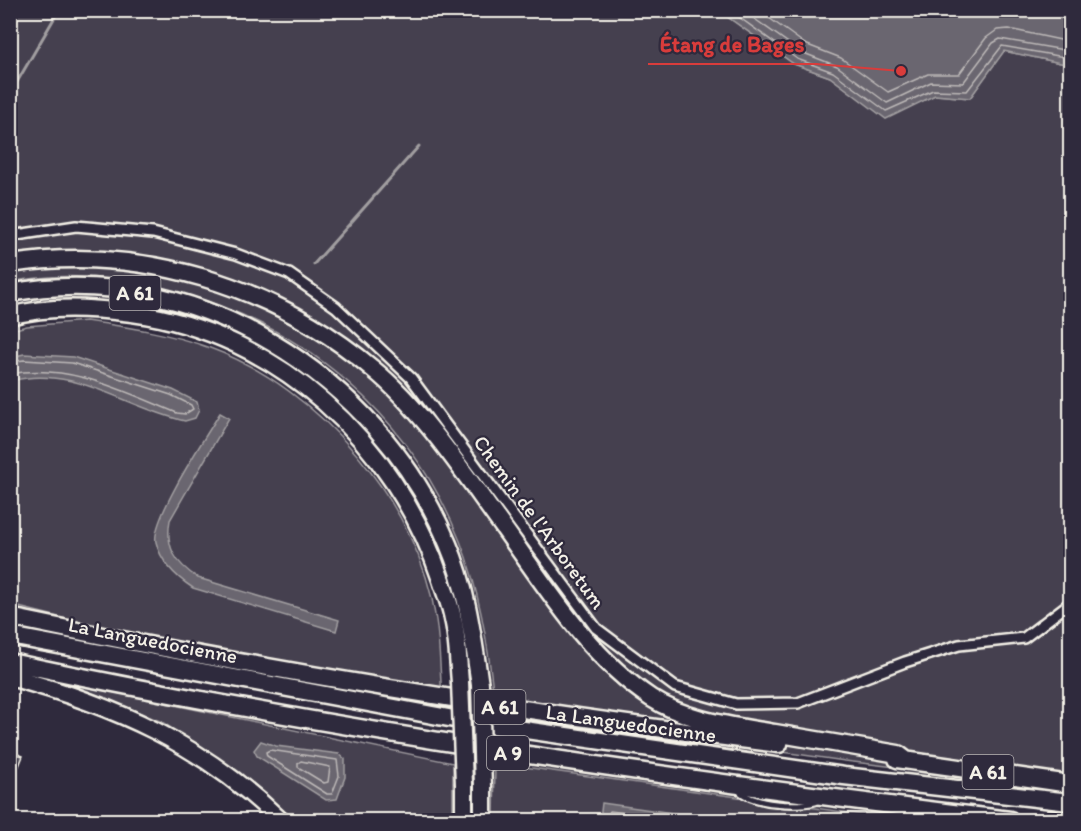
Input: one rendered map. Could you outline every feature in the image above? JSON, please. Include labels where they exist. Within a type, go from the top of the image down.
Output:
[{"type":"highway","points":[[10,264],[95,258],[146,263],[202,276],[266,300],[327,336],[374,369],[415,411],[587,641],[623,678],[655,700],[690,715],[723,724],[898,754],[906,760]]},
{"type":"highway","name":"A 61","points":[[10,293],[52,288],[92,288],[138,294],[194,306],[255,331],[308,365],[347,397],[383,435],[411,475],[448,544],[462,584],[480,685],[483,820]]},
{"type":"highway","name":"A 61","points":[[10,316],[24,312],[86,307],[158,317],[216,335],[263,357],[315,393],[362,438],[398,486],[431,550],[453,618],[460,682],[464,820]]},
{"type":"highway","name":"A 61","points":[[10,616],[140,644],[440,698],[1071,784]]},
{"type":"highway","name":"La Languedocienne","points":[[10,636],[470,723],[844,776],[1071,802]]},
{"type":"highway","name":"A 9","points":[[10,662],[213,703],[429,741],[732,785],[1010,820]]},
{"type":"highway","points":[[10,677],[108,709],[158,730],[245,789],[280,820]]},
{"type":"street","name":"Chemin de l'Arboretum","points":[[10,236],[76,226],[153,233],[236,254],[289,274],[336,307],[411,378],[596,628],[675,687],[736,704],[798,703],[905,662],[958,645],[1024,639],[1071,603]]},
{"type":"shaded area","points":[[10,11],[719,11],[794,64],[830,77],[886,118],[935,95],[970,98],[1004,51],[1070,65],[1070,788],[845,761],[495,710],[483,624],[473,581],[460,541],[439,496],[413,454],[382,416],[348,382],[310,353],[269,328],[224,307],[177,292],[136,283],[94,278],[52,277],[11,282]]},
{"type":"shaded area","points":[[86,321],[164,334],[210,348],[250,366],[289,391],[325,421],[358,456],[386,494],[409,534],[426,577],[436,620],[442,698],[130,635],[11,605],[11,330],[27,326]]},
{"type":"shaded area","points":[[68,683],[453,763],[453,820],[293,820],[250,781],[162,722]]},
{"type":"shaded area","points":[[495,763],[900,820],[494,820]]},
{"type":"water","points":[[719,11],[1070,11],[1070,65],[1004,51],[970,98],[935,95],[886,119],[830,77],[794,64]]},
{"type":"water","points":[[24,354],[73,357],[173,390],[197,402],[199,410],[195,418],[185,421],[78,383],[56,378],[34,377],[11,381],[11,357]]},
{"type":"water","points":[[220,413],[229,418],[170,520],[169,538],[174,554],[183,566],[198,578],[339,620],[336,631],[193,588],[175,574],[165,563],[158,550],[157,531],[170,497]]},
{"type":"water","points":[[261,741],[276,746],[339,754],[345,759],[345,777],[337,799],[326,800],[257,756],[254,750]]},
{"type":"water","points":[[602,803],[708,818],[710,820],[600,820]]},
{"type":"building","points":[[10,751],[23,756],[11,786],[10,786]]},
{"type":"waterway","points":[[10,94],[59,10]]},
{"type":"waterway","points":[[314,264],[419,146]]},
{"type":"place","name":"Étang de Bages","points":[[901,71]]}]
